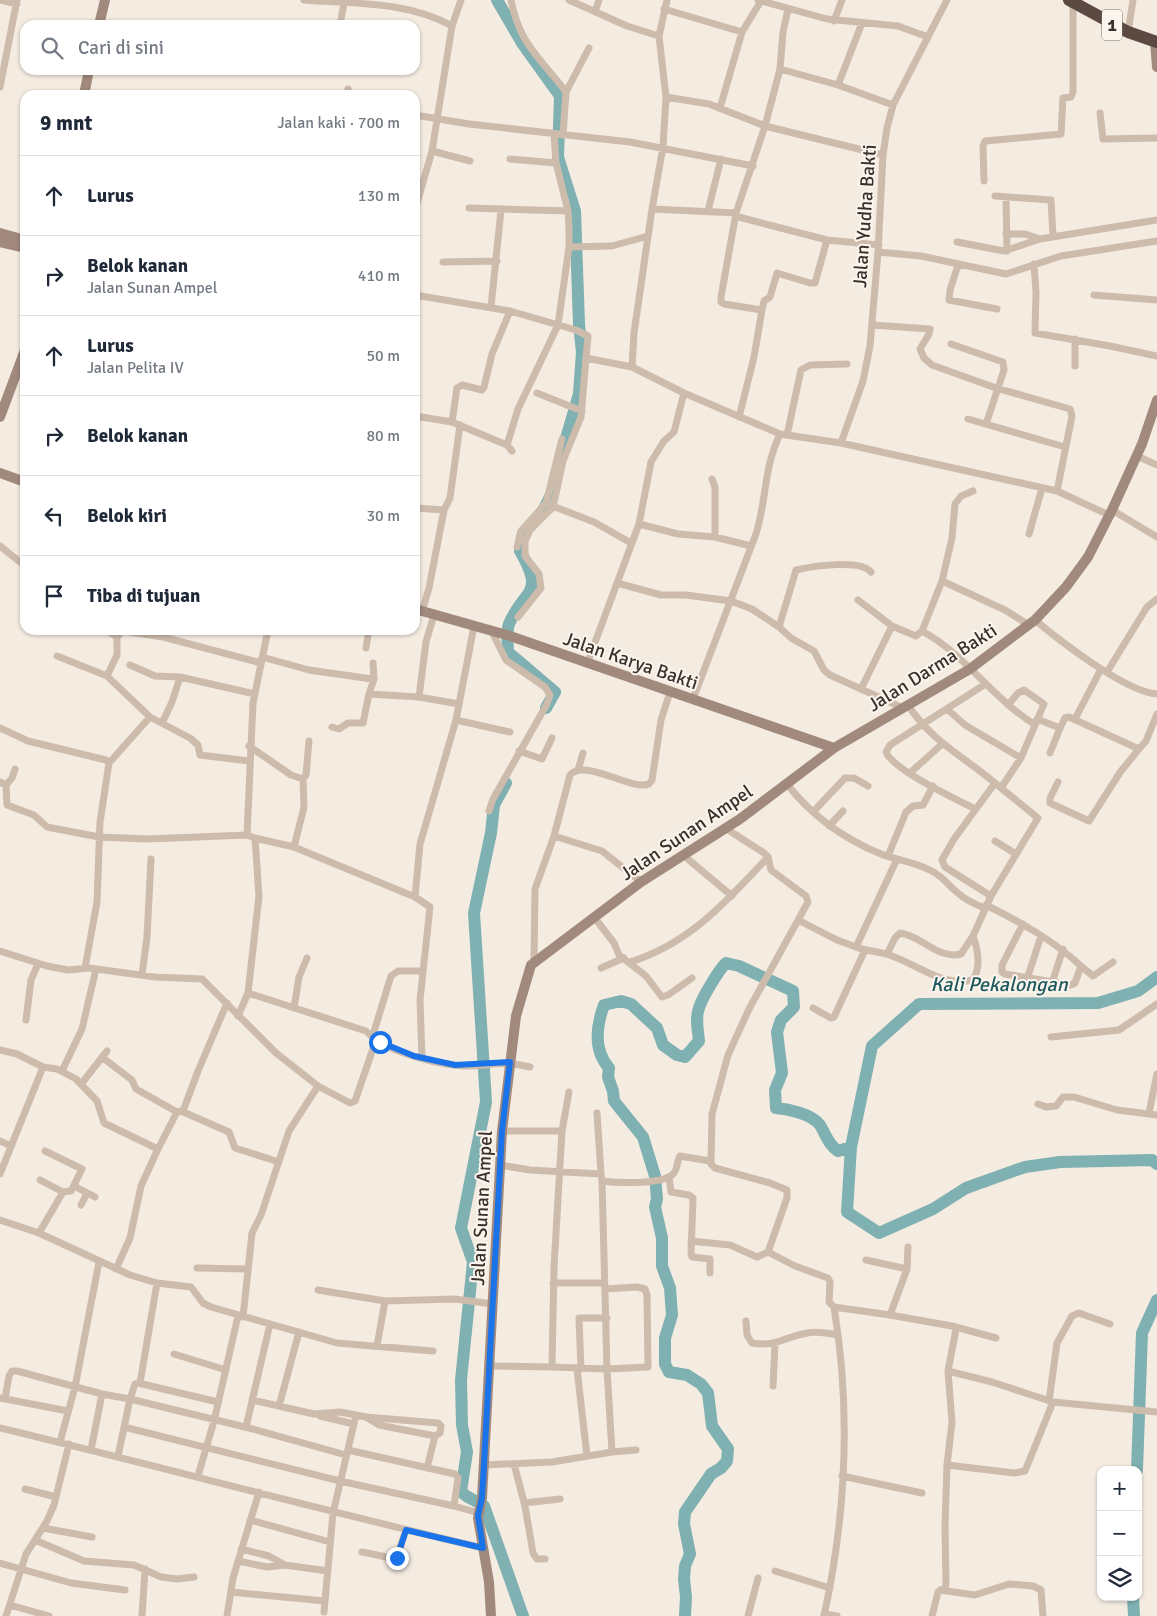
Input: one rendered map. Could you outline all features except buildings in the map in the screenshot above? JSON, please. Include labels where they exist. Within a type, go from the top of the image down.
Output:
[{"type":"highway","name":"1","points":[[1071,1],[1128,32],[1156,41]]},
{"type":"street","points":[[0,0],[17,2],[0,87]]},
{"type":"street","points":[[100,20],[105,0]]},
{"type":"street","points":[[304,0],[414,11],[435,17],[452,26]]},
{"type":"street","points":[[420,193],[432,151],[452,26],[461,0]]},
{"type":"street","points":[[511,0],[516,24],[525,43],[566,92]]},
{"type":"street","points":[[570,0],[659,36]]},
{"type":"street","points":[[596,12],[600,0]]},
{"type":"street","points":[[632,367],[634,333],[663,147],[666,97],[659,36],[667,0]]},
{"type":"street","points":[[720,108],[742,32],[760,0],[834,21],[898,26],[928,38]]},
{"type":"street","points":[[834,21],[842,0]]},
{"type":"street","name":"Jalan Yudha Bakti","points":[[841,443],[863,381],[872,325],[883,155],[893,105],[947,0]]},
{"type":"street","points":[[1128,32],[1133,0]]},
{"type":"street","points":[[984,181],[983,146],[985,141],[1061,134],[1063,98],[1071,97],[1073,92],[1071,1]]},
{"type":"street","points":[[341,20],[344,3]]},
{"type":"street","points":[[664,9],[742,32]]},
{"type":"street","points":[[762,310],[724,304],[721,301],[735,214],[753,166],[780,69],[782,32],[788,9]]},
{"type":"street","points":[[838,85],[862,23]]},
{"type":"street","points":[[1156,41],[1157,67]]},
{"type":"street","points":[[420,417],[452,422],[510,448],[518,409],[558,325],[570,247],[568,211],[556,163],[558,135],[566,92],[589,48]]},
{"type":"street","points":[[780,69],[838,85],[893,105]]},
{"type":"street","points":[[85,90],[88,75]]},
{"type":"street","points":[[666,97],[695,100],[765,126],[883,155]]},
{"type":"street","points":[[1100,113],[1104,139],[1157,138]]},
{"type":"street","points":[[420,116],[663,147],[753,166]]},
{"type":"street","points":[[432,151],[470,161]]},
{"type":"street","points":[[510,159],[556,163]]},
{"type":"street","points":[[708,211],[721,159]]},
{"type":"street","points":[[995,196],[1045,198],[1051,200],[1053,236]]},
{"type":"street","points":[[1006,197],[1007,251]]},
{"type":"street","points":[[469,208],[568,211]]},
{"type":"street","points":[[652,209],[735,214],[827,240],[921,256],[1006,274],[1034,264],[1070,255],[1157,241]]},
{"type":"street","points":[[491,307],[500,210]]},
{"type":"street","points":[[957,242],[1007,251],[1053,236],[1157,220]]},
{"type":"street","points":[[0,233],[20,239]]},
{"type":"street","points":[[1006,234],[1025,234],[1040,239]]},
{"type":"street","points":[[570,247],[612,246],[648,236]]},
{"type":"street","points":[[739,417],[754,358],[764,301],[770,297],[777,273],[810,283],[815,282],[827,240]]},
{"type":"street","points":[[0,242],[20,247]]},
{"type":"street","points":[[443,262],[496,261]]},
{"type":"street","points":[[1034,264],[1036,292],[1034,332],[1157,356]]},
{"type":"street","points":[[958,265],[950,290],[949,300],[997,309]]},
{"type":"street","points":[[420,295],[510,311],[587,334],[580,411],[549,505],[524,533],[517,547]]},
{"type":"street","points":[[1094,295],[1157,300]]},
{"type":"street","points":[[452,422],[457,388],[462,385],[482,390],[484,387],[492,354],[510,311]]},
{"type":"street","points":[[872,325],[930,329],[920,350],[927,362],[996,388],[1070,409],[1072,416],[1057,491]]},
{"type":"street","points":[[1075,339],[1075,366]]},
{"type":"street","points":[[951,344],[1003,362],[1004,370],[996,388],[986,424]]},
{"type":"street","points":[[586,358],[632,367],[684,393],[783,434],[841,443],[1057,491],[1111,513],[1157,536]]},
{"type":"street","points":[[0,417],[20,363]]},
{"type":"street","points":[[693,699],[752,546],[761,516],[768,465],[783,434],[801,370],[810,365],[847,364]]},
{"type":"street","points":[[537,392],[567,407],[580,411]]},
{"type":"street","points":[[587,664],[639,524],[651,462],[664,441],[674,432],[684,393]]},
{"type":"street","name":"Jalan Darma Bakti","points":[[834,748],[905,707],[974,674],[1032,622],[1066,587],[1088,557],[1111,513],[1148,430],[1157,400]]},
{"type":"street","points":[[968,419],[1065,446]]},
{"type":"street","points":[[420,606],[429,588],[444,510],[450,498],[460,425]]},
{"type":"street","points":[[549,505],[562,439]]},
{"type":"street","points":[[1136,456],[1157,465]]},
{"type":"street","points":[[0,473],[20,480]]},
{"type":"street","points":[[712,479],[715,488],[715,537]]},
{"type":"street","points":[[1029,534],[1042,488]]},
{"type":"street","points":[[858,600],[892,626],[916,636],[922,631],[942,581],[952,538],[954,504],[957,499],[973,491]]},
{"type":"street","points":[[549,505],[594,522],[631,543]]},
{"type":"street","points":[[420,508],[444,510]]},
{"type":"street","points":[[639,524],[678,534],[715,537],[752,546]]},
{"type":"street","points":[[518,617],[541,588],[539,574],[524,551],[524,533]]},
{"type":"street","points":[[0,546],[20,562]]},
{"type":"street","points":[[779,627],[796,570],[850,564],[868,568],[871,572]]},
{"type":"street","points":[[942,581],[1032,622],[1104,671],[1140,690],[1157,694]]},
{"type":"street","points":[[617,583],[661,595],[686,595],[730,601],[762,615],[791,638],[814,650],[824,670],[861,689],[905,707],[941,745],[995,782],[1038,818],[985,906],[973,936],[963,951],[956,955],[929,947],[900,933],[886,954]]},
{"type":"street","points":[[1075,719],[1104,671],[1147,607],[1157,600]]},
{"type":"street","name":"Jalan Karya Bakti","points":[[420,611],[500,633],[834,748]]},
{"type":"street","points":[[418,697],[426,642],[434,615]]},
{"type":"street","points":[[415,897],[420,844],[456,720],[474,626]]},
{"type":"street","points":[[861,689],[892,626]]},
{"type":"street","points":[[922,631],[949,649],[984,685],[1008,706],[1036,721],[1060,728]]},
{"type":"street","points":[[489,811],[493,798],[547,704],[550,695],[545,687],[506,660],[500,633]]},
{"type":"street","points":[[107,676],[117,655],[118,637],[115,635]]},
{"type":"street","points":[[150,635],[309,670],[374,679]]},
{"type":"street","points":[[247,835],[249,761],[255,694],[267,635]]},
{"type":"street","points":[[366,648],[368,635]]},
{"type":"street","points":[[57,656],[100,675],[107,676],[150,717],[191,739],[198,745],[200,755],[249,761]]},
{"type":"street","points":[[332,727],[339,729],[348,723],[362,724],[374,679],[373,663]]},
{"type":"street","points":[[130,665],[155,676],[180,677],[255,694]]},
{"type":"street","points":[[162,724],[180,677]]},
{"type":"street","points":[[975,809],[910,773],[890,760],[886,752],[887,749],[922,725],[984,685]]},
{"type":"street","points":[[1001,788],[1021,758],[1044,704],[1027,691],[1018,693],[1008,706]]},
{"type":"street","points":[[534,961],[535,889],[554,836],[568,779],[573,771],[578,770],[598,773],[640,785],[649,784],[652,780],[663,711],[670,692]]},
{"type":"street","points":[[369,694],[418,697],[459,704]]},
{"type":"street","points":[[947,709],[965,725],[1021,758]]},
{"type":"street","points":[[1058,782],[1050,798],[1050,803],[1089,821],[1121,771],[1146,741],[1157,714]]},
{"type":"street","points":[[1050,753],[1067,716],[1140,749]]},
{"type":"street","points":[[85,968],[96,902],[99,838],[109,763],[150,717]]},
{"type":"street","points":[[456,720],[510,732]]},
{"type":"street","points":[[0,728],[28,740],[106,760],[109,763]]},
{"type":"street","points":[[520,752],[542,759],[552,738]]},
{"type":"street","points":[[294,847],[304,807],[303,779],[306,775],[309,741]]},
{"type":"street","points":[[910,773],[941,745]]},
{"type":"street","points":[[250,746],[291,775],[303,779]]},
{"type":"street","name":"Jalan Sunan Ampel","points":[[491,1616],[489,1582],[483,1548],[481,1506],[500,1165],[502,1131],[516,1016],[528,972],[534,961],[641,882],[725,828],[834,748]]},
{"type":"street","points":[[578,770],[583,753]]},
{"type":"street","points":[[15,769],[12,778],[3,783],[7,805],[34,815],[47,827],[99,838],[147,839],[247,835],[294,847],[415,897],[430,906],[419,1014],[422,1058]]},
{"type":"street","points":[[813,812],[845,778],[854,778],[868,786]]},
{"type":"street","points":[[991,896],[945,867],[943,863],[946,851],[995,782]]},
{"type":"street","points":[[787,784],[798,798],[829,826],[856,842],[936,873],[962,897],[1023,924],[1063,949],[1090,976],[1093,976],[1113,962]]},
{"type":"street","points":[[888,856],[906,812],[913,806],[923,805],[933,786]]},
{"type":"street","points":[[829,826],[843,811]]},
{"type":"street","points":[[710,1161],[713,1144],[712,1114],[728,1055],[763,983],[808,899],[771,870],[768,858],[725,828]]},
{"type":"street","points":[[554,836],[602,851],[641,882]]},
{"type":"street","points":[[238,1016],[248,993],[259,896],[255,838]]},
{"type":"street","points":[[995,841],[1016,854]]},
{"type":"street","points":[[683,855],[732,896]]},
{"type":"street","points":[[601,968],[663,950],[688,934],[732,896],[768,858]]},
{"type":"street","points":[[142,975],[148,929],[151,859]]},
{"type":"street","points":[[856,947],[897,859]]},
{"type":"street","points":[[594,917],[627,960],[646,976],[662,996],[668,995],[692,978]]},
{"type":"street","points":[[798,920],[837,940],[865,950],[886,954],[943,980],[954,982],[973,980],[978,951],[973,936]]},
{"type":"street","points":[[1023,924],[1001,968],[1005,974],[1052,984],[1074,985],[1082,966]]},
{"type":"street","points":[[1027,978],[1041,936]]},
{"type":"street","points":[[1052,984],[1063,949]]},
{"type":"street","points":[[813,1008],[831,1018],[834,1017],[865,950]]},
{"type":"street","points":[[0,951],[38,964],[68,970],[85,968],[142,975],[202,978],[276,1053],[318,1086],[353,1103],[391,976],[398,971],[423,971]]},
{"type":"street","points":[[294,1008],[299,977],[307,958]]},
{"type":"street","points":[[26,1020],[32,980],[38,964]]},
{"type":"street","points":[[62,1071],[82,1029],[96,969]]},
{"type":"street","points":[[248,993],[366,1031],[374,1038],[422,1058],[459,1065],[510,1062],[530,1067]]},
{"type":"street","points":[[116,1269],[130,1238],[141,1186],[158,1149],[180,1112],[227,1004]]},
{"type":"street","points":[[1051,1037],[1120,1030],[1157,1004]]},
{"type":"street","points":[[0,1050],[17,1054],[43,1067],[62,1071],[82,1083],[97,1101],[104,1123],[158,1149]]},
{"type":"street","points":[[82,1083],[105,1055],[132,1080],[136,1090],[180,1112],[228,1132],[232,1135],[235,1148],[279,1162]]},
{"type":"street","points":[[0,1174],[43,1067]]},
{"type":"street","points":[[1149,1113],[1157,1074]]},
{"type":"street","points":[[198,1476],[241,1317],[252,1233],[262,1215],[289,1131],[318,1086]]},
{"type":"street","points":[[552,1367],[554,1283],[562,1172],[562,1131],[569,1092]]},
{"type":"street","points":[[1038,1104],[1046,1107],[1056,1106],[1063,1097],[1070,1096],[1117,1110],[1157,1115]]},
{"type":"street","points":[[597,1113],[612,1452]]},
{"type":"street","points":[[502,1131],[562,1131]]},
{"type":"street","points":[[0,1141],[11,1146]]},
{"type":"street","points":[[40,1180],[63,1192],[71,1191],[82,1169],[45,1152]]},
{"type":"street","points":[[500,1165],[601,1178],[650,1181],[669,1177],[676,1171],[680,1156],[710,1161],[715,1168],[770,1183],[787,1190],[787,1198],[768,1252]]},
{"type":"street","points":[[669,1177],[671,1192],[689,1195],[693,1198],[692,1257],[710,1259],[710,1273]]},
{"type":"street","points":[[74,1186],[95,1197]]},
{"type":"street","points":[[39,1233],[63,1192]]},
{"type":"street","points":[[81,1205],[87,1193]]},
{"type":"street","points":[[0,1220],[39,1233],[116,1269],[157,1283],[191,1287],[203,1303],[241,1317],[337,1343],[433,1351]]},
{"type":"street","points":[[691,1241],[730,1245],[757,1256],[768,1252],[795,1266],[828,1278],[830,1282],[829,1302],[834,1307],[952,1326],[956,1329],[996,1338]]},
{"type":"street","points":[[890,1315],[907,1269],[908,1247]]},
{"type":"street","points":[[866,1260],[907,1269]]},
{"type":"street","points":[[60,1442],[75,1387],[99,1262]]},
{"type":"street","points":[[197,1268],[247,1269]]},
{"type":"street","points":[[140,1383],[157,1283]]},
{"type":"street","points":[[489,1366],[579,1369],[648,1367],[645,1289],[554,1283]]},
{"type":"street","points":[[318,1290],[385,1301],[464,1300],[493,1304]]},
{"type":"street","points":[[377,1346],[385,1301]]},
{"type":"street","points":[[834,1307],[845,1415],[837,1551],[824,1615],[837,1616]]},
{"type":"street","points":[[948,1466],[1014,1473],[1025,1471],[1051,1402],[1057,1343],[1072,1316],[1079,1314],[1110,1324]]},
{"type":"street","points":[[588,1456],[579,1369],[579,1318],[607,1318]]},
{"type":"street","points":[[746,1321],[750,1341],[775,1344],[806,1333],[816,1332],[838,1335]]},
{"type":"street","points":[[246,1427],[270,1324]]},
{"type":"street","points":[[932,1616],[940,1590],[945,1588],[946,1584],[945,1526],[952,1422],[948,1372],[956,1329]]},
{"type":"street","points":[[279,1406],[298,1332]]},
{"type":"street","points":[[773,1386],[775,1344]]},
{"type":"street","points":[[174,1354],[226,1370]]},
{"type":"street","points":[[68,1412],[2,1398],[12,1371],[28,1373],[102,1394],[130,1399],[214,1421],[457,1476],[454,1506]]},
{"type":"street","points":[[948,1372],[992,1382],[1051,1402],[1120,1407],[1156,1412]]},
{"type":"street","points":[[118,1456],[135,1384],[140,1383],[218,1402]]},
{"type":"street","points":[[91,1450],[102,1394]]},
{"type":"street","points":[[252,1400],[354,1424]]},
{"type":"street","points":[[314,1414],[340,1412],[366,1417],[438,1422],[441,1426],[440,1433],[435,1436],[427,1468]]},
{"type":"street","points":[[324,1612],[333,1513],[356,1415]]},
{"type":"street","points":[[366,1417],[379,1424],[435,1436]]},
{"type":"street","points":[[124,1427],[340,1482],[454,1506],[481,1506]]},
{"type":"street","points":[[0,1428],[198,1476],[333,1513],[483,1548]]},
{"type":"street","points":[[6,1616],[21,1569],[34,1540],[48,1522],[69,1444]]},
{"type":"street","points":[[484,1465],[552,1462],[636,1450]]},
{"type":"street","points":[[514,1464],[524,1503],[533,1553],[537,1559],[545,1559]]},
{"type":"street","points":[[842,1476],[922,1493]]},
{"type":"street","points":[[25,1489],[56,1497]]},
{"type":"street","points":[[226,1616],[241,1549],[259,1492]]},
{"type":"street","points":[[524,1503],[560,1499]]},
{"type":"street","points":[[250,1520],[330,1542]]},
{"type":"street","points":[[43,1528],[92,1537]]},
{"type":"street","points":[[362,1552],[396,1559],[406,1530]]},
{"type":"street","points":[[34,1540],[84,1561],[134,1565],[160,1576],[176,1578],[194,1577]]},
{"type":"street","points":[[241,1549],[268,1556],[285,1565]]},
{"type":"street","points":[[238,1561],[267,1567],[285,1565],[328,1571]]},
{"type":"street","points":[[0,1563],[71,1583],[125,1590]]},
{"type":"street","points":[[142,1616],[145,1569]]},
{"type":"street","points":[[775,1571],[830,1588]]},
{"type":"street","points":[[748,1616],[758,1578]]},
{"type":"street","points":[[940,1590],[975,1595],[1003,1584],[1033,1586],[1041,1590],[1043,1616]]},
{"type":"street","points":[[231,1592],[325,1601]]},
{"type":"street","points":[[10,1605],[49,1616]]},
{"type":"waterway","points":[[497,0],[522,43],[560,96],[558,157],[575,211],[579,324],[582,352],[579,394],[560,459],[554,489],[544,509]]},
{"type":"waterway","points":[[523,533],[520,551],[528,566],[532,584],[530,591],[509,624],[507,634],[508,652],[555,692],[546,708]]},
{"type":"waterway","points":[[506,783],[494,805],[491,833],[474,913],[486,1102],[461,1228],[473,1262],[461,1380],[462,1425],[467,1452],[461,1491],[484,1506],[523,1616]]},
{"type":"waterway","points":[[685,1616],[685,1566],[690,1554],[684,1524],[685,1512],[711,1474],[721,1468],[727,1461],[728,1449],[712,1426],[708,1393],[701,1384],[687,1375],[669,1372],[665,1364],[665,1338],[672,1315],[670,1288],[662,1266],[662,1238],[655,1207],[657,1199],[655,1176],[643,1137],[614,1101],[608,1077],[609,1068],[600,1054],[598,1046],[599,1022],[604,1005],[621,1001],[631,1004],[657,1028],[663,1045],[677,1055],[685,1057],[699,1041],[697,1020],[701,1004],[707,991],[726,963],[739,966],[793,991],[794,1007],[781,1020],[777,1032],[782,1073],[775,1090],[776,1108],[800,1113],[816,1121],[829,1142],[838,1151],[851,1147]]},
{"type":"waterway","name":"Kali Pekalongan","points":[[1157,977],[1138,991],[1098,1003],[919,1004],[872,1046],[851,1147],[847,1212],[879,1233],[933,1209],[966,1188],[1025,1167],[1060,1162],[1152,1160],[1157,1164]]},
{"type":"waterway","name":"Kali Pekalongan","points":[[1137,1466],[1142,1333],[1157,1300]]},
{"type":"waterway","name":"Kali Pekalongan","points":[[1133,1601],[1134,1616]]},
{"type":"route","points":[[380,1042],[414,1056],[455,1065],[510,1062],[502,1131],[482,1498],[481,1508],[478,1513],[483,1548],[406,1530],[397,1558]]}]
